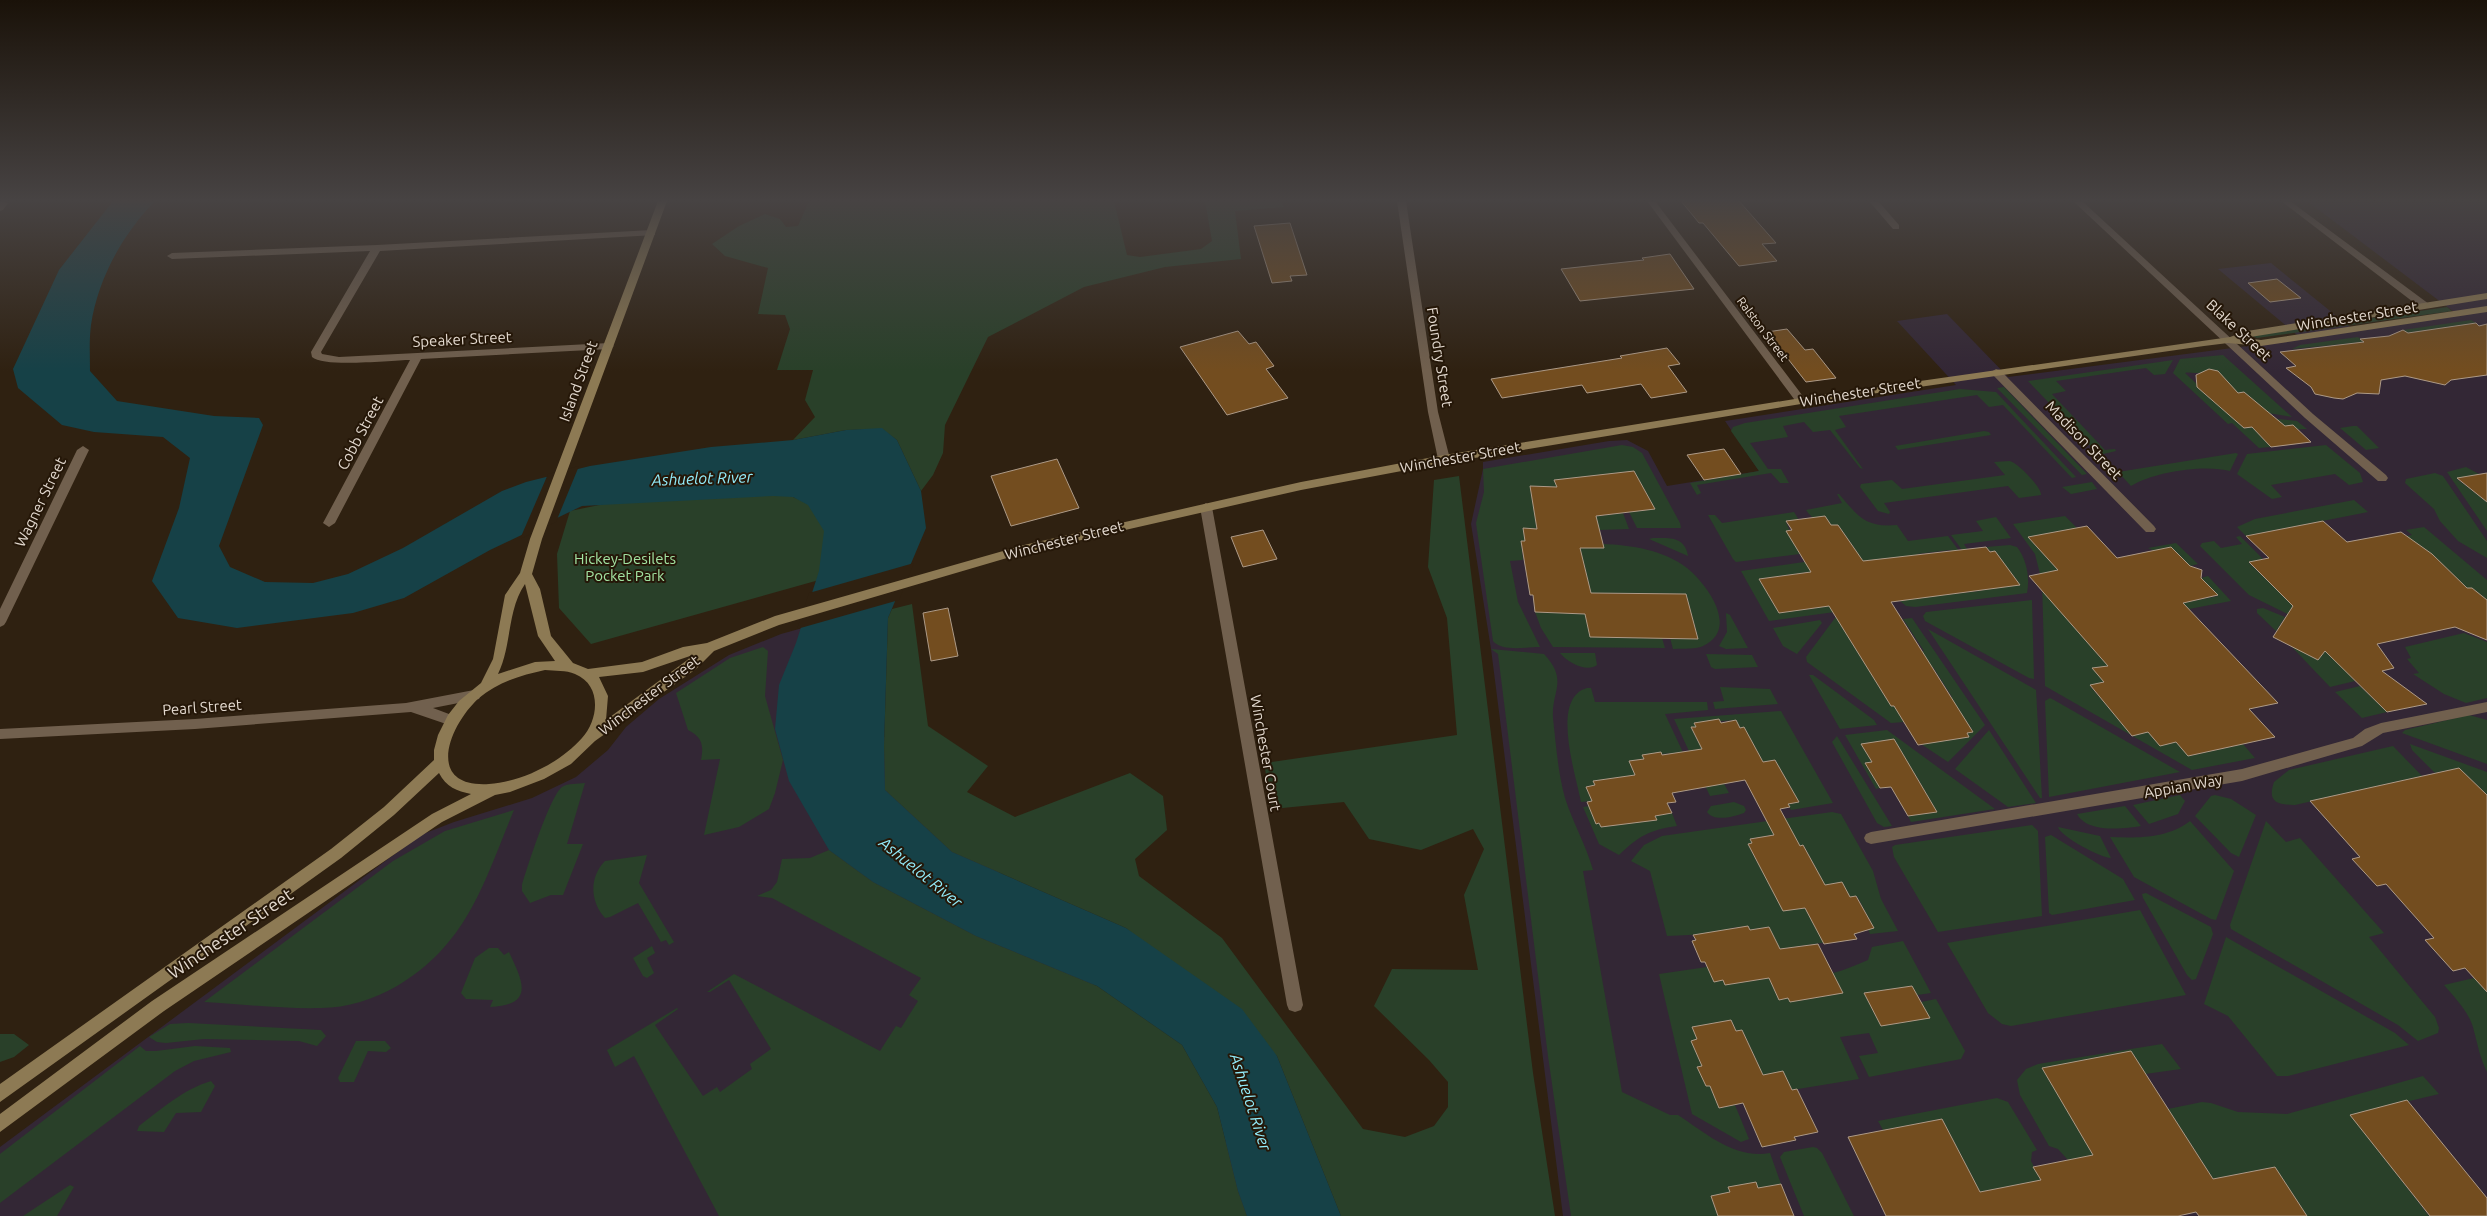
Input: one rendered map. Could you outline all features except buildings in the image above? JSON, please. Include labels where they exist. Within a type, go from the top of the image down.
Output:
[{"type":"street","name":"Speaker Street","points":[[371,258],[316,352],[317,357],[339,360],[609,346]]},
{"type":"street","name":"Island Street","points":[[486,686],[499,659],[511,595],[526,574],[536,539],[643,258]]},
{"type":"street","name":"Foundry Street","points":[[1409,258],[1433,412],[1444,459]]},
{"type":"street","name":"Ralston Street","points":[[1694,258],[1801,401]]},
{"type":"street","name":"Blake Street","points":[[2139,258],[2309,416],[2382,478]]},
{"type":"street","points":[[2361,258],[2425,306]]},
{"type":"street","name":"Winchester Street","points":[[586,674],[643,667],[683,652],[709,648],[775,621],[935,573],[1049,543],[1206,507],[1444,459],[1801,401],[2228,340],[2247,334],[2487,296]]},
{"type":"street","name":"Winchester Street","points":[[2228,340],[2260,343],[2487,309]]},
{"type":"street","name":"Cobb Street","points":[[328,523],[417,357]]},
{"type":"street","name":"Madison Street","points":[[1996,372],[2150,530]]},
{"type":"street","name":"Wagner Street","points":[[0,622],[83,450]]},
{"type":"street","name":"Winchester Court","points":[[1206,507],[1295,1005]]},
{"type":"street","points":[[526,574],[535,588],[543,631],[550,645],[568,666]]},
{"type":"street","name":"Winchester Street","points":[[588,741],[691,665],[709,648]]},
{"type":"street","points":[[545,665],[568,666],[586,674],[599,686],[603,703],[600,722],[588,741],[569,759],[545,772],[492,790],[459,786],[447,777],[439,764],[440,752],[452,721],[474,695],[486,686],[520,670],[545,665]]},
{"type":"street","name":"Pearl Street","points":[[0,734],[195,724],[406,708],[474,695]]},
{"type":"street","name":"Appian Way","points":[[1871,838],[2054,809],[2242,775],[2357,742],[2381,728],[2487,707]]},
{"type":"street","name":"Pearl Street","points":[[406,708],[432,713],[452,721]]},
{"type":"street","name":"Winchester Street","points":[[0,1094],[95,1022],[382,819],[439,764]]},
{"type":"street","name":"Winchester Street","points":[[0,1124],[158,1006],[437,818],[492,790]]},
{"type":"shaded area","points":[[2382,258],[2487,258],[2487,1216],[1563,1216],[1491,649],[1471,524],[1483,462],[1609,441],[1627,440],[1648,451],[1667,486],[1759,471],[1725,421],[1956,385],[1897,321],[1947,314],[2008,377],[2302,339],[2218,269],[2271,263],[2355,331],[2458,315]]},
{"type":"shaded area","points":[[842,617],[832,675],[1289,1216],[0,1216],[0,1147],[423,834],[454,822],[532,798],[576,777],[608,750],[626,727],[659,699],[729,655],[781,634]]},
{"type":"green space","points":[[731,258],[1241,259],[1165,267],[1084,287],[988,337],[945,425],[943,453],[933,475],[921,491],[897,440],[882,429],[846,430],[793,440],[815,417],[805,400],[813,370],[777,370],[790,329],[785,315],[758,314],[768,268]]},
{"type":"green space","points":[[2447,307],[2452,311],[2257,338],[2253,336]]},
{"type":"green space","points":[[2471,320],[2476,323],[2408,333],[2403,330]]},
{"type":"green space","points":[[2358,337],[2364,342],[2292,349],[2300,345]]},
{"type":"green space","points":[[2223,355],[2292,417],[2268,413],[2244,392],[2238,393],[2220,378],[2222,376],[2216,371],[2185,373],[2244,428],[2273,424],[2271,418],[2297,421],[2307,429],[2255,430],[2271,447],[2259,448],[2232,423],[2228,424],[2173,373],[2180,359]]},
{"type":"green space","points":[[2173,360],[2165,374],[2154,375],[2146,368],[2056,381],[2066,391],[2052,394],[2105,450],[2115,449],[2116,451],[2099,455],[2028,381]]},
{"type":"green space","points":[[2004,387],[2087,474],[2082,475],[1997,388]]},
{"type":"green space","points":[[1960,389],[1996,392],[2076,477],[2072,478],[2003,405],[1989,407],[1977,395],[1839,416],[1846,427],[1835,430],[1863,469],[1860,468],[1830,430],[1813,432],[1804,422],[1783,426],[1788,437],[1750,443],[1768,469],[1781,469],[1789,483],[1780,483],[1771,473],[1697,485],[1701,493],[1697,495],[1690,483],[1759,471],[1731,431],[1733,427],[1745,423]]},
{"type":"green space","points":[[2357,426],[2379,448],[2366,450],[2340,428]]},
{"type":"green space","points":[[1984,431],[1989,432],[1991,435],[1898,450],[1895,446]]},
{"type":"green space","points":[[1622,445],[1633,447],[1642,453],[1681,528],[1637,528],[1629,512],[1655,509],[1634,471],[1555,480],[1557,487],[1530,486],[1537,529],[1523,528],[1525,541],[1521,541],[1523,560],[1510,561],[1518,602],[1540,647],[1508,648],[1497,644],[1493,641],[1476,523],[1484,492],[1483,469]]},
{"type":"green space","points":[[2326,445],[2360,473],[2363,482],[2349,485],[2335,474],[2271,485],[2282,497],[2272,499],[2237,474],[2247,454]]},
{"type":"green space","points":[[2238,454],[2230,471],[2207,468],[2165,473],[2131,486],[2118,472]]},
{"type":"green space","points":[[2010,461],[2029,476],[2038,487],[2041,495],[2019,498],[2008,486],[1884,503],[1890,512],[1889,514],[1878,511],[1860,487],[1861,484],[1892,480],[1902,489],[2005,475],[1994,462]]},
{"type":"green space","points":[[2466,467],[2479,474],[2457,479],[2487,502],[2487,531],[2447,472]]},
{"type":"green space","points":[[2435,473],[2443,476],[2487,541],[2487,558],[2458,541],[2440,521],[2434,509],[2405,483],[2406,479]]},
{"type":"green space","points":[[1459,476],[1533,1073],[1555,1216],[1341,1216],[1277,1056],[1126,928],[952,852],[885,790],[884,746],[888,618],[892,609],[912,604],[928,726],[988,766],[967,792],[1015,817],[1130,773],[1163,796],[1167,830],[1135,859],[1139,876],[1222,938],[1363,1129],[1405,1137],[1434,1126],[1448,1107],[1448,1082],[1429,1060],[1374,1006],[1392,969],[1478,970],[1464,895],[1484,849],[1473,829],[1421,850],[1369,839],[1344,802],[1272,809],[1264,763],[1457,735],[1447,618],[1428,567],[1434,480]]},
{"type":"green space","points":[[2092,482],[2097,489],[2071,494],[2062,487]]},
{"type":"green space","name":"Hickey-Desilets Pocket Park","points":[[766,486],[832,513],[819,580],[591,644],[559,608],[557,554],[570,511],[609,503]]},
{"type":"green space","points":[[1837,494],[1863,519],[1877,525],[1897,525],[1908,541],[1948,536],[1962,555],[1955,556],[1950,550],[1917,554],[1920,560],[1859,568],[1855,549],[1838,525],[1820,522],[1806,510],[1842,503]]},
{"type":"green space","points":[[2354,500],[2368,512],[2246,536],[2237,527],[2255,519]]},
{"type":"green space","points":[[1794,512],[1799,520],[1786,522],[1800,554],[1736,562],[1708,515],[1715,515],[1722,523]]},
{"type":"green space","points":[[1623,513],[1629,529],[1599,530],[1574,519]]},
{"type":"green space","points":[[2065,516],[2077,528],[2029,538],[2058,570],[2050,572],[2055,605],[2108,666],[2093,668],[2104,682],[2090,686],[2132,735],[2148,732],[2160,746],[2176,742],[2189,756],[2243,744],[2255,758],[2192,770],[2045,686],[2042,582],[2035,554],[2013,524]]},
{"type":"green space","points":[[1996,517],[2011,538],[1964,544],[1967,549],[1962,550],[1951,535],[1983,531],[1976,521]]},
{"type":"green space","points":[[2424,527],[2487,580],[2487,600],[2472,588],[2467,588],[2432,554],[2406,536],[2412,535],[2406,530]]},
{"type":"green space","points":[[2240,536],[2263,559],[2249,563],[2309,621],[2306,623],[2249,595],[2200,546],[2202,543],[2214,541],[2221,548],[2242,544],[2236,537]]},
{"type":"green space","points":[[1670,538],[1680,542],[1684,545],[1688,556],[1649,539]]},
{"type":"green space","points":[[2176,543],[2198,564],[2190,566],[2148,548]]},
{"type":"green space","points":[[1603,544],[1625,546],[1658,553],[1687,568],[1711,595],[1716,607],[1719,629],[1714,638],[1703,646],[1673,649],[1670,638],[1698,638],[1686,594],[1591,593],[1580,548]]},
{"type":"green space","points":[[2010,545],[2017,547],[2025,563],[2028,575],[2027,593],[1915,607],[1906,606],[1900,601],[1942,591],[1945,595],[1979,591],[2017,581],[1995,551],[1990,551],[1986,547]]},
{"type":"green space","points":[[1811,561],[1811,576],[1809,572],[1759,579],[1779,613],[1829,606],[1842,611],[1769,621],[1741,571]]},
{"type":"green space","points":[[2208,576],[2231,601],[2189,609],[2183,603],[2218,596],[2201,578]]},
{"type":"green space","points":[[2032,600],[2034,679],[1925,621],[1923,616],[1926,612]]},
{"type":"green space","points":[[2263,608],[2285,617],[2276,631],[2257,613],[2257,609]]},
{"type":"green space","points":[[1535,612],[1585,614],[1662,638],[1665,648],[1553,647],[1541,628]]},
{"type":"green space","points":[[1726,613],[1730,615],[1748,648],[1726,649],[1719,646],[1727,632]]},
{"type":"green space","points":[[1846,617],[1842,627],[1862,659],[1872,658],[1872,675],[1891,706],[1901,705],[1906,713],[1899,714],[1904,722],[1891,723],[1807,662],[1806,657],[1835,618]]},
{"type":"green space","points":[[1912,618],[1985,725],[1948,762],[1915,740],[1922,739],[1925,743],[1969,737],[1967,733],[1973,731],[1956,706],[1945,699],[1952,697],[1933,667],[1924,668],[1914,653],[1924,651],[1903,619]]},
{"type":"green space","points":[[1820,620],[1822,623],[1797,654],[1783,646],[1773,628]]},
{"type":"green space","points":[[1928,629],[2036,690],[2042,798],[2040,798]]},
{"type":"green space","points":[[2464,633],[2487,642],[2487,698],[2466,703],[2444,694],[2413,674],[2419,673],[2407,659],[2411,658],[2405,647]]},
{"type":"green space","points":[[2291,646],[2318,660],[2329,646],[2368,673],[2351,677],[2355,681],[2330,687]]},
{"type":"green space","points":[[763,647],[768,651],[765,696],[783,760],[775,793],[769,809],[739,827],[704,835],[720,759],[701,760],[701,742],[688,730],[676,693],[730,658]]},
{"type":"green space","points":[[1491,649],[1544,654],[1556,672],[1557,686],[1553,718],[1559,769],[1565,798],[1593,870],[1583,871],[1622,1092],[1670,1115],[1678,1115],[1710,1137],[1733,1149],[1757,1154],[1770,1153],[1781,1184],[1758,1188],[1728,1188],[1730,1192],[1711,1196],[1718,1216],[1571,1216],[1548,1056],[1498,654]]},
{"type":"green space","points":[[1560,653],[1595,653],[1597,665],[1588,668],[1583,667],[1567,660]]},
{"type":"green space","points":[[1706,654],[1752,655],[1758,667],[1715,669],[1711,667]]},
{"type":"green space","points":[[1809,675],[1813,675],[1874,720],[1877,725],[1840,729]]},
{"type":"green space","points":[[2360,686],[2387,712],[2362,718],[2335,692]]},
{"type":"green space","points":[[1720,687],[1770,689],[1778,704],[1715,709],[1713,702],[1724,701]]},
{"type":"green space","points":[[1587,688],[1591,688],[1595,702],[1707,702],[1708,710],[1665,714],[1688,763],[1683,764],[1678,753],[1643,755],[1644,759],[1629,761],[1637,780],[1593,782],[1595,785],[1586,787],[1592,801],[1581,802],[1568,739],[1568,721],[1570,706],[1576,695]]},
{"type":"green space","points":[[2050,698],[2180,772],[2049,797],[2045,701]]},
{"type":"green space","points":[[1781,711],[1833,803],[1791,810],[1788,804],[1799,802],[1775,760],[1763,762],[1744,728],[1740,728],[1736,720],[1694,723],[1696,727],[1691,727],[1698,742],[1702,742],[1729,793],[1710,796],[1674,719]]},
{"type":"green space","points":[[2469,715],[2487,720],[2487,764],[2402,733],[2405,730]]},
{"type":"green space","points":[[1887,730],[1995,809],[1911,822],[1908,816],[1937,812],[1915,774],[1861,744],[1872,762],[1865,763],[1880,788],[1876,789],[1845,735]]},
{"type":"green space","points":[[1989,730],[2036,803],[2008,807],[1955,769]]},
{"type":"green space","points":[[1837,736],[1892,826],[1884,827],[1877,823],[1832,742]]},
{"type":"green space","points":[[2410,744],[2487,772],[2487,795],[2459,768],[2435,773],[2412,750]]},
{"type":"green space","points":[[2393,746],[2422,776],[2295,805],[2279,803],[2273,798],[2272,789],[2274,782],[2289,770]]},
{"type":"green space","points":[[585,783],[567,844],[583,844],[563,895],[551,895],[530,903],[522,891],[522,885],[539,833],[551,804],[562,787],[570,784]]},
{"type":"green space","points":[[2180,795],[2185,801],[2178,814],[2149,824],[2133,805]]},
{"type":"green space","points":[[2215,795],[2231,799],[2256,815],[2239,857],[2231,853],[2195,816],[2211,796]]},
{"type":"green space","points":[[1734,802],[1744,806],[1746,810],[1744,813],[1719,818],[1707,812],[1711,806]]},
{"type":"green space","points":[[1589,806],[1596,823],[1599,823],[1601,827],[1656,820],[1655,816],[1672,813],[1677,826],[1645,835],[1619,855],[1599,844],[1583,807]]},
{"type":"green space","points":[[2125,806],[2141,826],[2115,829],[2097,827],[2082,820],[2077,814]]},
{"type":"green space","points":[[514,810],[483,886],[457,931],[441,951],[421,969],[397,986],[360,1002],[331,1008],[292,1008],[204,1002],[393,861],[445,831]]},
{"type":"green space","points":[[1832,812],[1841,814],[1873,871],[1881,899],[1898,931],[1870,934],[1868,929],[1874,928],[1857,896],[1850,897],[1820,886],[1820,876],[1804,846],[1800,846],[1777,834],[1750,839],[1752,843],[1748,844],[1757,862],[1762,862],[1788,910],[1805,908],[1821,938],[1825,938],[1828,942],[1780,949],[1769,927],[1750,930],[1748,926],[1731,928],[1732,933],[1667,936],[1650,871],[1631,861],[1644,845],[1662,836]]},
{"type":"green space","points":[[2190,821],[2234,871],[2216,920],[2134,877],[2110,837],[2141,837],[2161,834],[2181,827]]},
{"type":"green space","points":[[2266,821],[2286,842],[2300,838],[2384,933],[2369,937],[2435,1017],[2439,1028],[2438,1033],[2418,1041],[2398,1025],[2231,929],[2230,925]]},
{"type":"green space","points":[[2032,825],[2038,831],[2042,916],[1938,932],[1894,857],[1892,847],[1895,845]]},
{"type":"green space","points":[[2058,827],[2100,836],[2111,858],[2099,855],[2082,846],[2066,836]]},
{"type":"green space","points":[[2051,835],[2123,879],[2135,900],[2052,915],[2049,913],[2045,837]]},
{"type":"green space","points":[[829,850],[873,882],[976,936],[1097,986],[1182,1045],[1217,1107],[1238,1191],[1247,1216],[719,1216],[634,1056],[615,1067],[607,1050],[677,1008],[655,1025],[703,1096],[717,1087],[720,1092],[752,1069],[750,1064],[771,1049],[729,980],[707,992],[734,974],[880,1051],[896,1026],[901,1028],[918,1001],[909,995],[921,978],[772,898],[757,896],[771,890],[777,882],[782,859],[810,858]]},
{"type":"green space","points":[[647,855],[639,883],[674,942],[669,945],[666,940],[661,942],[638,903],[605,918],[596,905],[594,897],[593,890],[596,874],[605,861]]},
{"type":"green space","points":[[2146,893],[2211,927],[2213,934],[2196,979],[2192,980],[2187,975],[2143,898],[2142,894]]},
{"type":"green space","points":[[2140,910],[2186,995],[2011,1026],[2002,1024],[1988,1013],[1947,943]]},
{"type":"green space","points":[[2226,937],[2395,1033],[2409,1045],[2288,1076],[2277,1076],[2228,1016],[2204,1004]]},
{"type":"green space","points":[[1903,941],[1931,993],[1917,995],[1912,986],[1864,993],[1881,1026],[1921,1002],[1936,999],[1965,1051],[1961,1059],[1869,1077],[1859,1056],[1878,1053],[1869,1033],[1840,1037],[1859,1079],[1792,1090],[1758,1076],[1759,1066],[1742,1030],[1736,1031],[1731,1020],[1693,1027],[1697,1039],[1692,1041],[1702,1066],[1698,1067],[1706,1086],[1710,1086],[1719,1108],[1735,1105],[1749,1139],[1741,1142],[1692,1114],[1659,974],[1707,967],[1714,982],[1723,980],[1725,985],[1764,979],[1767,974],[1779,1000],[1788,998],[1790,1001],[1832,995],[1833,973],[1868,960],[1872,947]]},
{"type":"green space","points":[[652,946],[655,953],[647,958],[654,973],[647,978],[643,976],[633,958]]},
{"type":"green space","points":[[489,948],[498,948],[504,955],[509,952],[518,972],[522,989],[520,996],[514,1002],[490,1007],[493,1000],[466,999],[461,993],[475,958]]},
{"type":"green space","points":[[2474,978],[2487,992],[2487,1072],[2472,1024],[2462,1006],[2444,985]]},
{"type":"green space","points":[[188,1023],[321,1030],[326,1036],[317,1046],[299,1041],[204,1039],[166,1043],[157,1042],[149,1037],[170,1024]]},
{"type":"green space","points":[[0,1034],[14,1034],[29,1045],[14,1057],[0,1062]]},
{"type":"green space","points":[[356,1041],[385,1041],[391,1048],[386,1052],[368,1051],[354,1082],[340,1082],[338,1078]]},
{"type":"green space","points":[[2162,1044],[2181,1069],[2145,1074],[2102,1169],[2068,1160],[2058,1149],[2049,1146],[2020,1095],[2017,1080],[2026,1069],[2038,1064]]},
{"type":"green space","points":[[140,1046],[146,1051],[195,1046],[230,1048],[231,1052],[194,1061],[175,1071],[0,1203],[0,1154]]},
{"type":"green space","points":[[2423,1076],[2439,1094],[2351,1115],[2429,1216],[2307,1216],[2274,1167],[2213,1179],[2168,1109],[2202,1102],[2238,1112],[2287,1114]]},
{"type":"green space","points":[[211,1081],[215,1086],[201,1112],[176,1113],[164,1132],[137,1131],[139,1126],[173,1100],[191,1089]]},
{"type":"green space","points":[[1997,1098],[2008,1102],[2037,1150],[2032,1152],[2031,1161],[2041,1180],[1980,1192],[1942,1119],[1883,1130],[1878,1121]]},
{"type":"green space","points":[[1813,1147],[1822,1153],[1854,1216],[1804,1216],[1780,1157],[1784,1152]]},
{"type":"green space","points":[[70,1185],[74,1187],[57,1216],[23,1216]]},
{"type":"water","name":"Ashuelot River","points":[[69,258],[114,258],[99,290],[94,308],[91,325],[90,371],[117,401],[214,416],[259,418],[263,425],[219,546],[230,567],[265,582],[313,583],[348,574],[403,548],[502,491],[526,482],[590,466],[711,447],[793,440],[846,430],[882,428],[897,440],[921,491],[926,528],[888,618],[884,746],[885,790],[952,852],[1126,928],[1242,1009],[1277,1056],[1341,1216],[1247,1216],[1238,1191],[1217,1107],[1182,1045],[1097,986],[976,936],[873,882],[829,850],[789,781],[775,729],[779,685],[796,643],[819,571],[824,531],[808,505],[793,497],[773,496],[582,506],[490,550],[404,598],[353,613],[237,628],[178,618],[152,581],[179,508],[190,458],[163,437],[94,432],[62,425],[18,388],[13,369],[59,270]]},
{"type":"pier","points":[[579,466],[556,522],[520,539],[548,474]]},
{"type":"pier","points":[[914,563],[899,600],[797,629],[809,593]]}]
